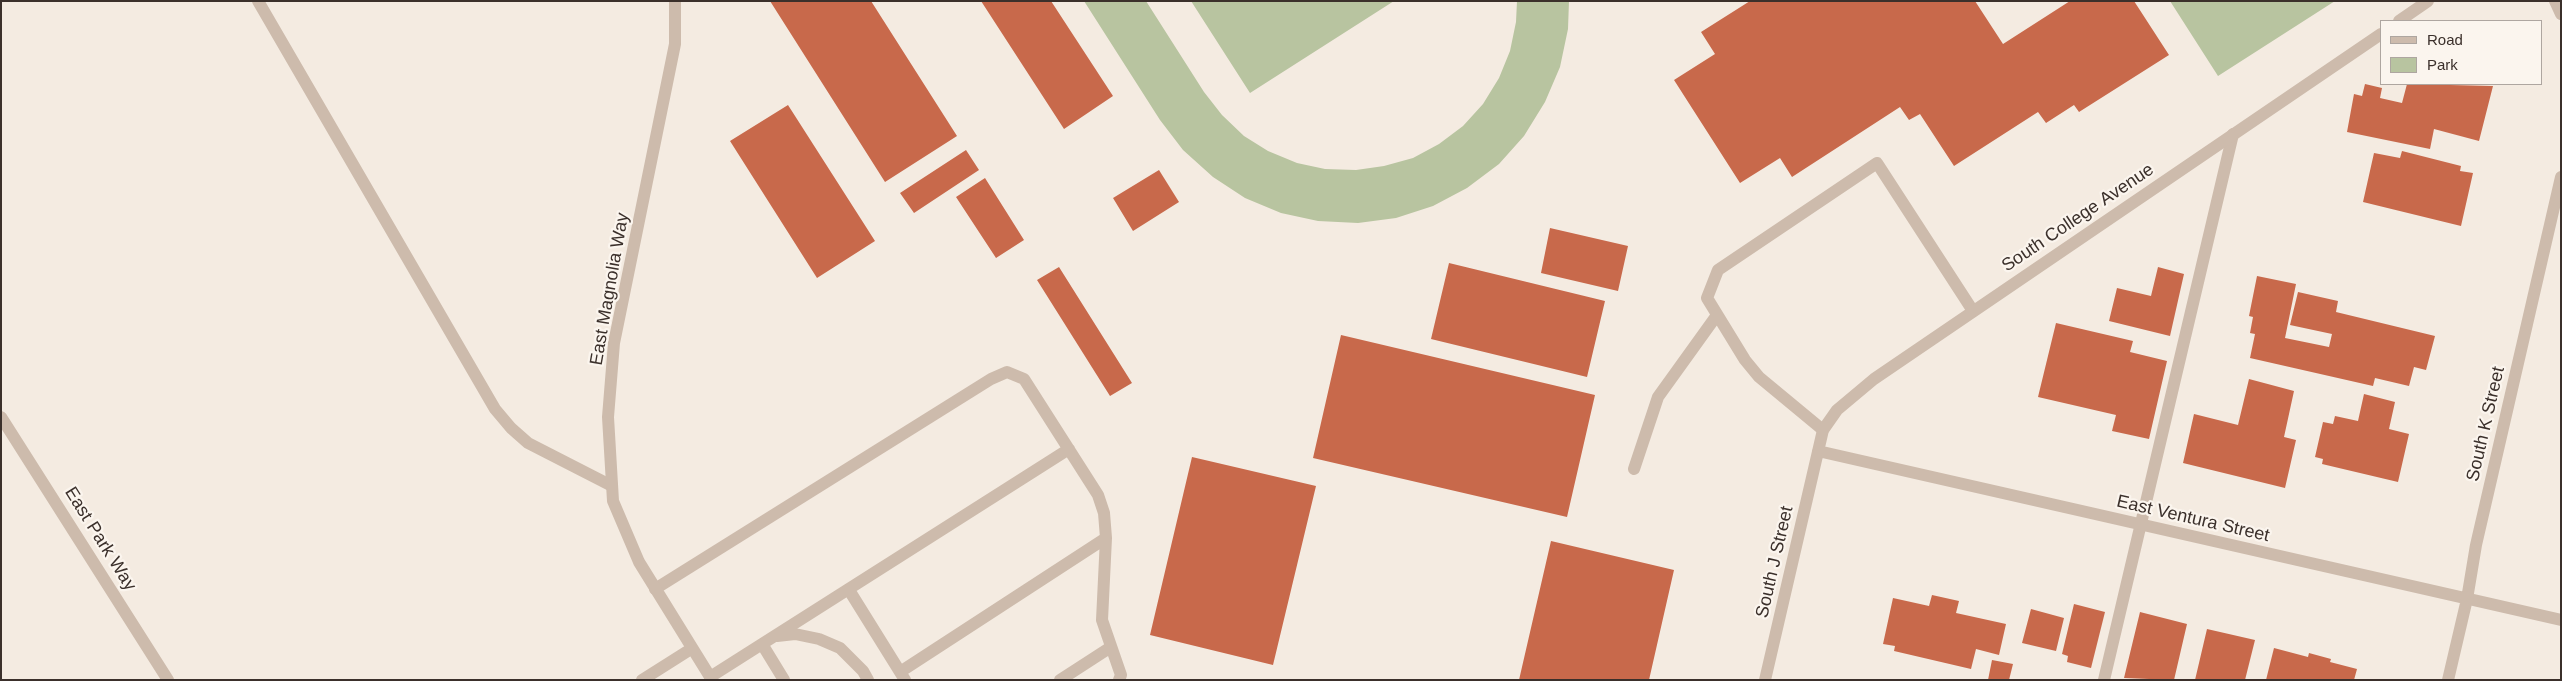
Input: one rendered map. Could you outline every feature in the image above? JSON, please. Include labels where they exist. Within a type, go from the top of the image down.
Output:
[{"type":"street","points":[[258,1],[495,409],[511,428],[528,443],[612,486]]},
{"type":"street","name":"East Magnolia Way","points":[[675,1],[675,44],[614,343],[608,417],[613,501],[616,510],[639,562],[711,678]]},
{"type":"street","points":[[2400,20],[2428,1]]},
{"type":"street","points":[[2555,1],[2561,14]]},
{"type":"street","name":"South College Avenue","points":[[1818,451],[1823,430],[1837,410],[1852,396],[1973,311],[2380,35]]},
{"type":"street","points":[[2104,680],[2233,134]]},
{"type":"street","points":[[1823,430],[1759,377],[1745,360],[1707,298],[1718,270],[1877,163],[1973,311]]},
{"type":"street","name":"South K Street","points":[[2448,680],[2468,599],[2476,545],[2561,177]]},
{"type":"street","points":[[1634,469],[1658,396],[1717,315]]},
{"type":"street","points":[[655,589],[991,380],[1007,372],[1024,379],[1098,495],[1104,513],[1106,538],[1102,620],[1121,675],[1119,680]]},
{"type":"street","name":"East Park Way","points":[[1,417],[168,680]]},
{"type":"street","points":[[711,678],[1069,449]]},
{"type":"street","name":"East Ventura Street","points":[[1818,451],[2561,620]]},
{"type":"street","name":"South J Street","points":[[1765,680],[1818,451]]},
{"type":"street","points":[[849,590],[902,676],[1106,538]]},
{"type":"street","points":[[775,636],[795,634],[819,639],[840,648],[863,671],[868,680]]},
{"type":"street","points":[[762,644],[784,680]]},
{"type":"street","points":[[1060,680],[1111,647]]},
{"type":"street","points":[[642,680],[691,648]]},
{"type":"green space","points":[[1084,1],[1146,1],[1204,92],[1222,115],[1244,136],[1268,151],[1297,163],[1325,169],[1356,170],[1384,166],[1413,158],[1439,144],[1463,126],[1483,104],[1499,78],[1510,51],[1516,22],[1517,1],[1569,1],[1568,29],[1560,67],[1545,102],[1524,136],[1499,164],[1467,188],[1433,206],[1396,218],[1358,223],[1318,221],[1281,213],[1245,198],[1213,177],[1183,150],[1160,120]]},
{"type":"green space","points":[[1191,1],[1394,1],[1250,93]]},
{"type":"green space","points":[[2170,1],[2335,1],[2218,76]]},
{"type":"building","points":[[770,1],[871,1],[957,136],[885,182]]},
{"type":"building","points":[[981,1],[1051,1],[1113,96],[1064,129]]},
{"type":"building","points":[[1750,1],[1975,1],[2003,44],[2070,1],[2134,1],[2169,55],[2079,112],[2074,105],[2046,123],[2038,112],[1954,166],[1920,114],[1909,120],[1900,107],[1792,177],[1780,158],[1740,183],[1674,80],[1715,54],[1701,32]]},
{"type":"building","points":[[2365,84],[2382,88],[2380,98],[2402,103],[2407,85],[2493,86],[2479,141],[2434,129],[2430,149],[2347,132],[2354,94],[2362,96]]},
{"type":"building","points":[[788,105],[875,241],[817,278],[730,141]]},
{"type":"building","points":[[966,150],[979,170],[914,213],[900,193]]},
{"type":"building","points":[[2402,151],[2461,166],[2460,171],[2473,173],[2461,226],[2363,202],[2374,153],[2400,158]]},
{"type":"building","points":[[1159,170],[1179,202],[1133,231],[1113,198]]},
{"type":"building","points":[[985,178],[1024,240],[996,258],[956,197]]},
{"type":"building","points":[[1550,228],[1628,246],[1618,291],[1541,273]]},
{"type":"building","points":[[1449,263],[1605,301],[1587,377],[1431,339]]},
{"type":"building","points":[[1059,267],[1132,383],[1110,396],[1037,280]]},
{"type":"building","points":[[2158,267],[2184,274],[2170,336],[2109,321],[2117,288],[2151,296]]},
{"type":"building","points":[[2257,276],[2296,284],[2285,338],[2329,347],[2332,334],[2290,325],[2298,292],[2338,301],[2336,312],[2435,336],[2426,370],[2414,367],[2409,386],[2375,378],[2373,386],[2250,358],[2255,334],[2250,333],[2253,317],[2249,316]]},
{"type":"building","points":[[2056,323],[2133,341],[2130,352],[2167,361],[2149,439],[2112,431],[2116,415],[2038,397]]},
{"type":"building","points":[[1341,335],[1595,395],[1567,517],[1313,458]]},
{"type":"building","points":[[2249,379],[2294,391],[2284,437],[2296,440],[2285,488],[2183,463],[2194,414],[2238,425]]},
{"type":"building","points":[[2364,394],[2395,402],[2389,429],[2409,434],[2398,482],[2322,464],[2323,459],[2315,457],[2323,422],[2333,424],[2335,416],[2358,421]]},
{"type":"building","points":[[1192,457],[1316,486],[1273,665],[1150,635]]},
{"type":"building","points":[[1551,541],[1674,570],[1649,680],[1519,680]]},
{"type":"building","points":[[1932,595],[1959,601],[1956,613],[2006,624],[1999,655],[1976,649],[1971,669],[1894,651],[1895,646],[1883,644],[1893,598],[1929,606]]},
{"type":"building","points":[[2074,604],[2105,612],[2091,668],[2067,662],[2068,656],[2062,654]]},
{"type":"building","points":[[2031,609],[2064,618],[2056,651],[2022,643]]},
{"type":"building","points":[[2140,612],[2187,624],[2174,680],[2124,678]]},
{"type":"building","points":[[2207,629],[2255,640],[2245,680],[2195,680]]},
{"type":"building","points":[[2274,648],[2308,657],[2309,653],[2331,659],[2330,662],[2357,669],[2354,680],[2266,680]]},
{"type":"building","points":[[1992,660],[2013,664],[2009,680],[1988,680]]}]
